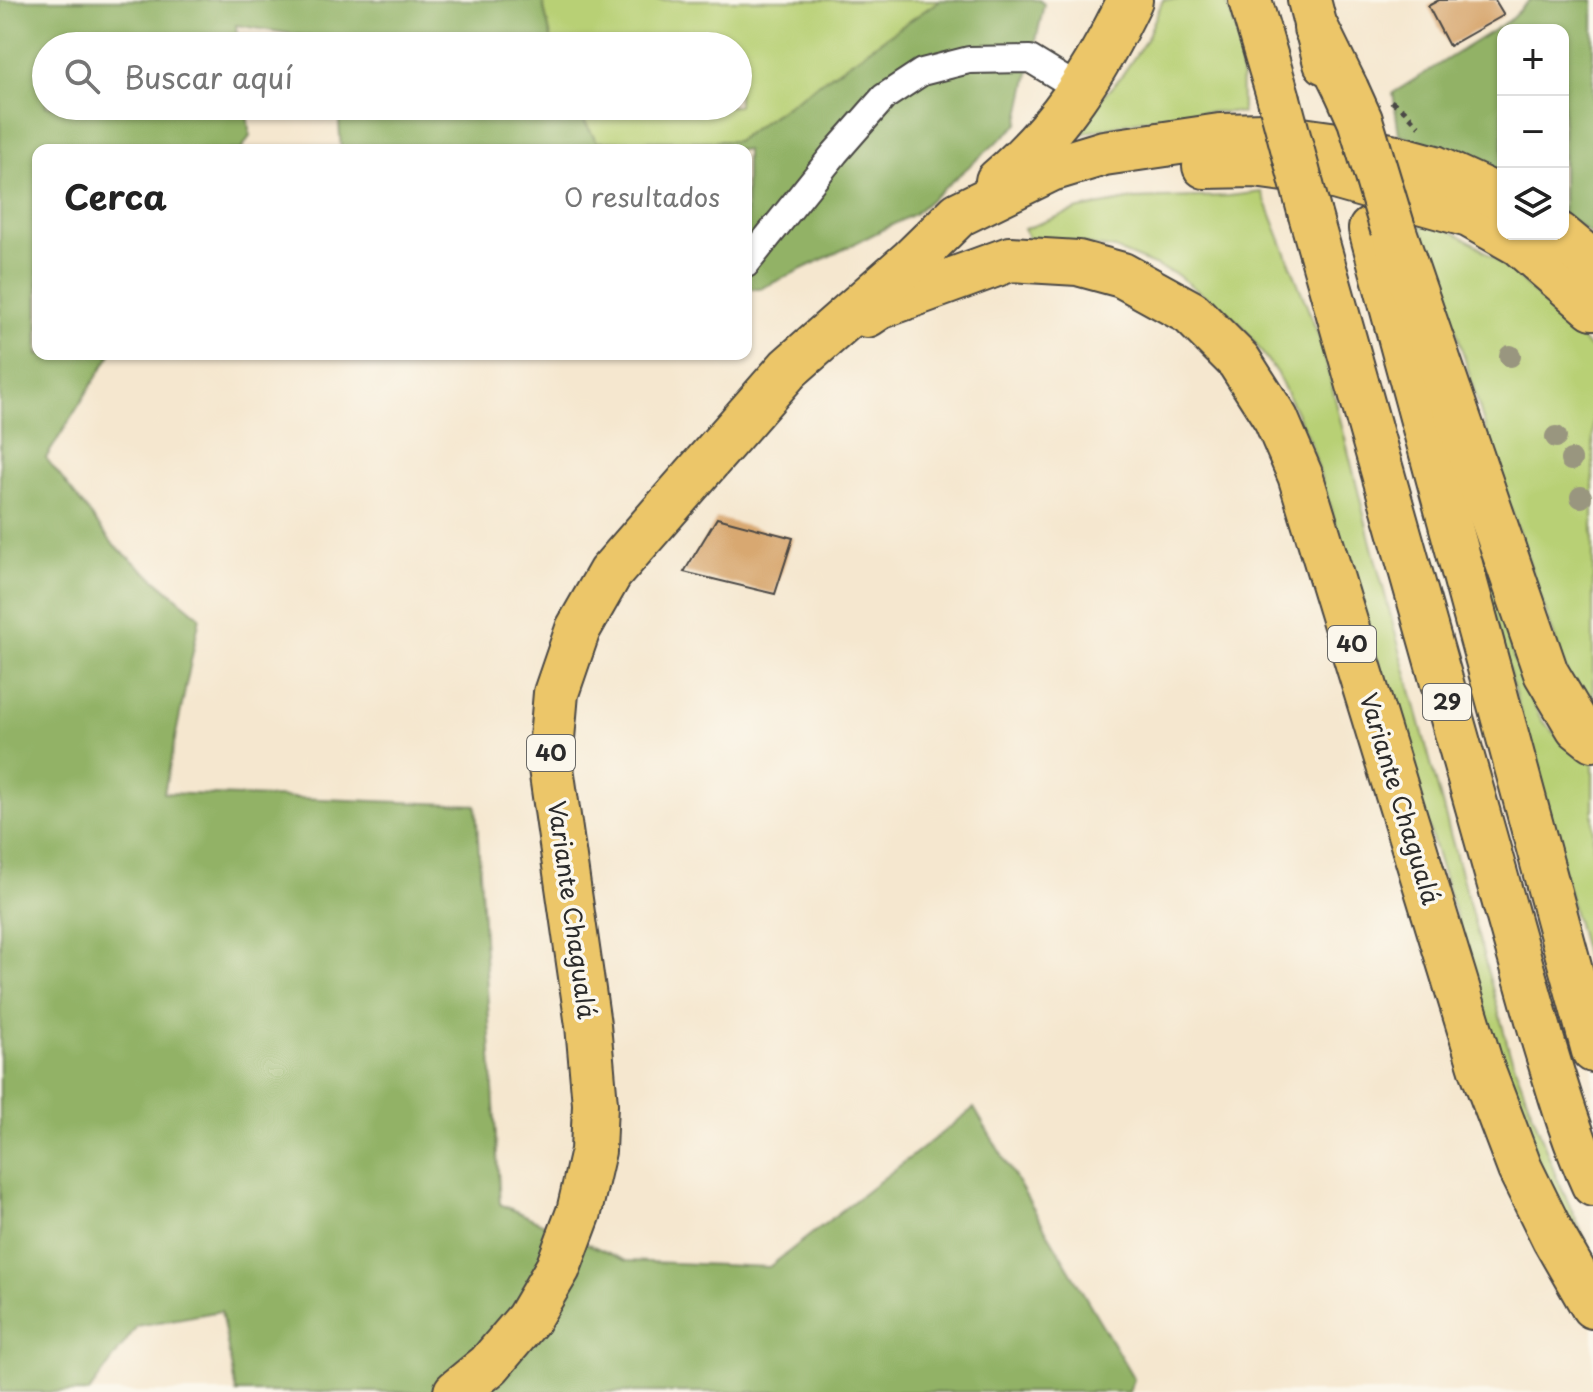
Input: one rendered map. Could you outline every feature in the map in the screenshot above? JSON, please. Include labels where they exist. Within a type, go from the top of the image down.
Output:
[{"type":"highway","points":[[959,214],[1026,157],[1081,90],[1108,46],[1130,0]]},
{"type":"highway","points":[[1312,14],[1355,94],[1381,229],[1546,673],[1578,727],[1593,739]]},
{"type":"highway","name":"Variante Chagualá","points":[[456,1392],[489,1365],[528,1319],[558,1268],[579,1212],[593,1151],[595,1104],[588,1025],[550,761],[556,693],[578,629],[610,573],[789,368],[912,260],[959,214],[1051,169],[1104,153],[1220,136],[1266,135],[1391,156],[1435,168],[1497,196]]},
{"type":"highway","name":"40","points":[[879,307],[983,227],[1031,203],[1104,184],[1199,166],[1255,165],[1327,175],[1469,215],[1520,244],[1593,307]]},
{"type":"highway","points":[[1565,240],[1593,263]]},
{"type":"highway","name":"Variante Chagualá","points":[[789,368],[879,307],[1010,259],[1078,263],[1122,275],[1191,313],[1239,361],[1276,419],[1300,475],[1482,1069],[1520,1169],[1554,1238],[1593,1306]]},
{"type":"main road","name":"29","points":[[1250,0],[1543,1041],[1593,1185]]},
{"type":"main road","name":"29","points":[[1381,229],[1593,1051]]},
{"type":"street","points":[[752,257],[884,97],[922,72],[969,60],[1030,59],[1081,90]]},
{"type":"path","points":[[1355,94],[1404,110],[1430,138],[1435,168]]},
{"type":"green space","points":[[0,0],[542,0],[550,32],[280,32],[236,25],[237,32],[32,32],[32,120],[248,120],[250,136],[245,144],[32,144],[32,360],[107,360],[46,458],[114,545],[200,617],[164,793],[476,805],[500,1204],[626,1261],[769,1267],[974,1108],[1134,1379],[1129,1392],[236,1392],[221,1311],[137,1326],[89,1392],[0,1392]]},
{"type":"green space","points":[[542,0],[939,0],[736,141],[597,142],[584,120],[752,120],[752,32],[550,32]]},
{"type":"green space","points":[[940,0],[1039,0],[1044,4],[1018,124],[914,214],[760,289],[752,289],[752,144],[341,144],[339,120],[584,120],[597,142],[736,141]]},
{"type":"green space","points":[[1163,0],[1226,0],[1241,45],[1242,113],[1175,115],[1063,139],[1120,78],[1146,40]]},
{"type":"green space","points":[[1530,0],[1593,0],[1593,236],[1569,218],[1569,24],[1504,24]]},
{"type":"green space","points":[[1497,28],[1497,175],[1399,134],[1393,93]]},
{"type":"green space","points":[[1262,192],[1321,342],[1372,547],[1509,1050],[1556,1176],[1593,1257],[1593,1270],[1522,1131],[1310,442],[1278,375],[1241,324],[1176,274],[1115,249],[1029,239],[1024,229],[1079,209],[1134,199]]},
{"type":"green space","points":[[1418,214],[1472,242],[1511,271],[1593,351],[1593,701],[1567,674],[1501,481],[1457,333],[1435,278]]},
{"type":"green space","points":[[1434,392],[1474,512],[1514,660],[1528,693],[1542,721],[1578,756],[1593,763],[1593,983]]},
{"type":"building","points":[[1439,0],[1495,0],[1504,15],[1449,46],[1428,6]]},
{"type":"building","points":[[717,518],[793,538],[775,594],[684,572]]}]
